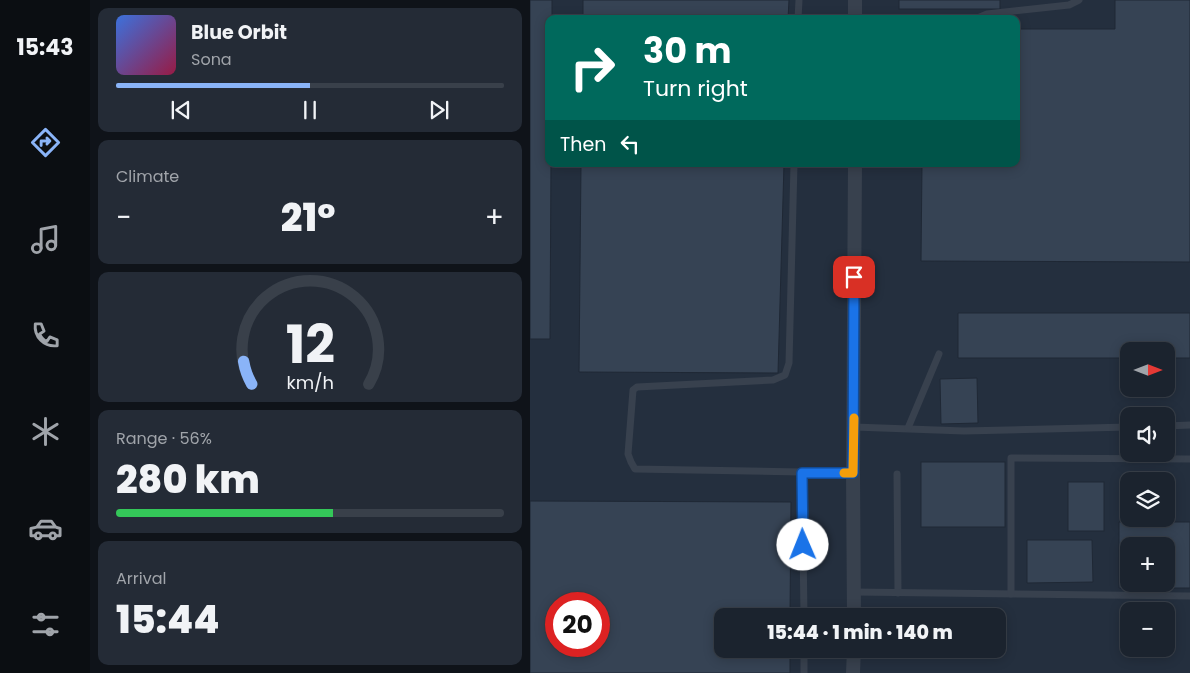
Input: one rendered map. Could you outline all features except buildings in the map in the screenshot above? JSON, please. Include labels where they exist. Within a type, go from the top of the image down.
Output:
[{"type":"street","points":[[855,15],[856,0]]},
{"type":"street","points":[[854,608],[855,167]]},
{"type":"street","points":[[853,673],[854,658]]},
{"type":"lane","points":[[798,15],[799,0]]},
{"type":"lane","points":[[985,15],[1069,5],[1079,0]]},
{"type":"lane","points":[[794,167],[789,363],[785,375],[772,380],[637,387],[633,390],[628,454],[630,462],[635,468],[853,473]]},
{"type":"lane","points":[[908,428],[939,354]]},
{"type":"lane","points":[[1175,426],[1190,425]]},
{"type":"lane","points":[[854,427],[964,431],[1120,427]]},
{"type":"lane","points":[[1010,594],[1012,458],[1190,459]]},
{"type":"lane","points":[[802,473],[804,608]]},
{"type":"lane","points":[[897,474],[898,593]]},
{"type":"lane","points":[[854,592],[1190,596]]},
{"type":"lane","points":[[804,658],[804,673]]},
{"type":"slow traffic","points":[[844,473],[853,473],[854,418]]},
{"type":"route","points":[[803,545],[802,473],[853,473],[854,277]]}]
